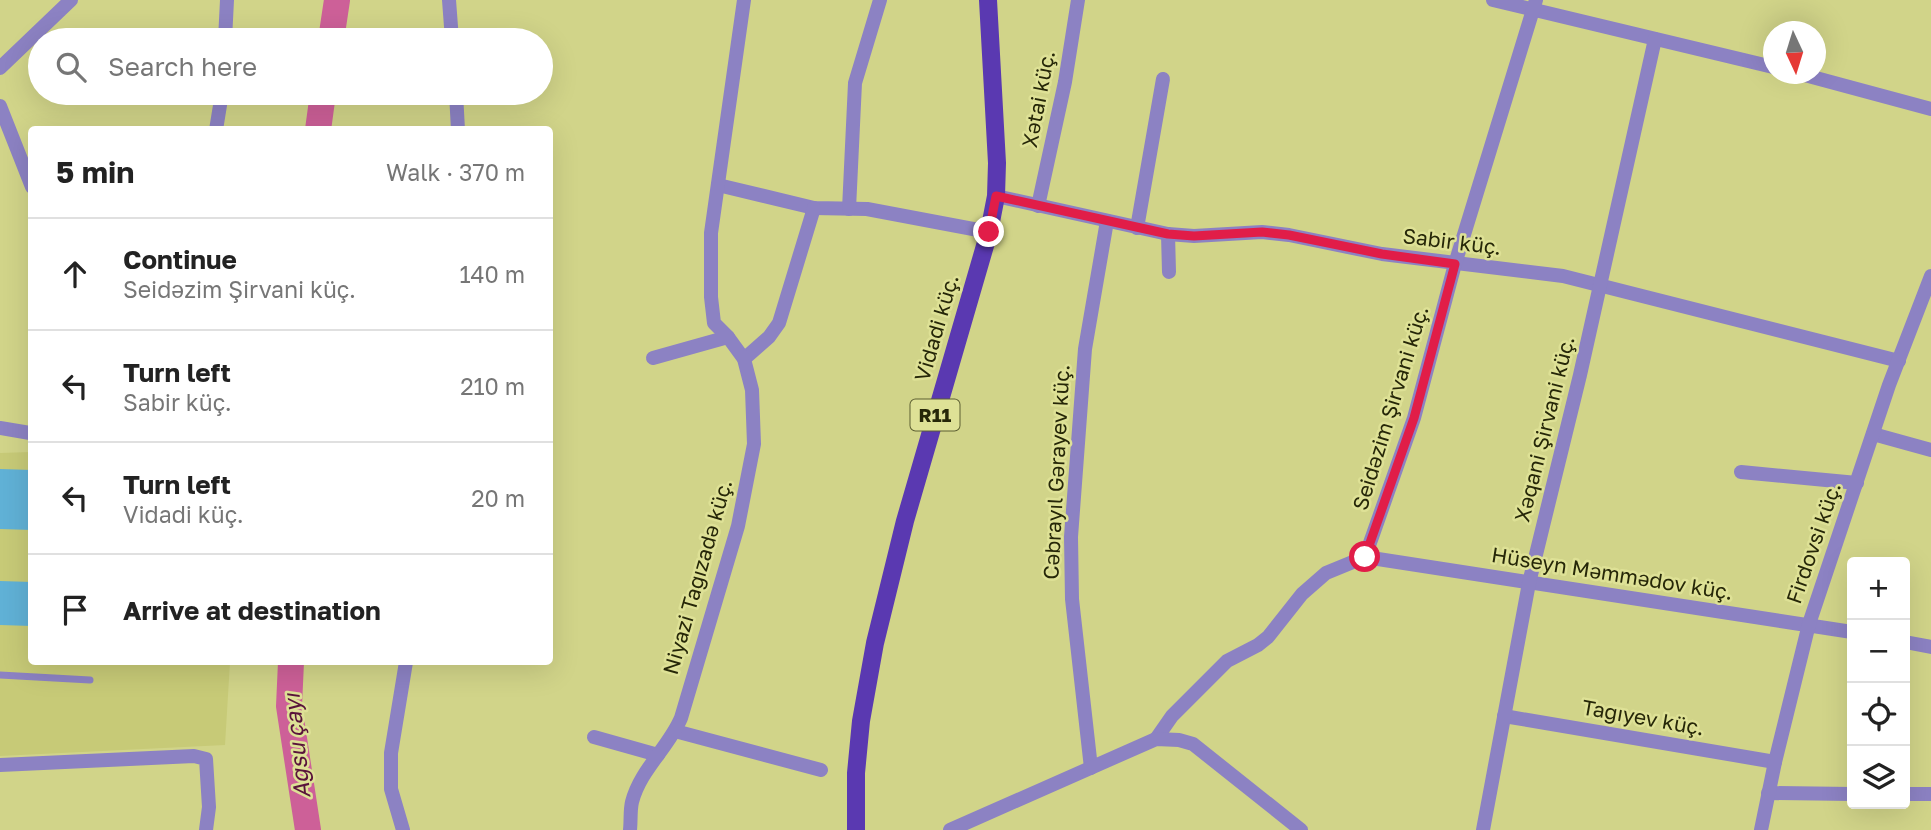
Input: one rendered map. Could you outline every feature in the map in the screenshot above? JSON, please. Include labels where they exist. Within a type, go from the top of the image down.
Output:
[{"type":"main road","name":"Vidadi küç.","points":[[856,830],[856,773],[861,721],[875,643],[905,521],[989,232],[996,196],[997,163],[988,0]]},
{"type":"street","points":[[42,28],[71,0]]},
{"type":"street","points":[[226,28],[227,0]]},
{"type":"street","points":[[449,0],[451,28]]},
{"type":"street","name":"Niyazi Tağızadə küç.","points":[[630,830],[632,801],[658,755],[675,732],[738,526],[754,444],[752,390],[744,359],[714,323],[711,297],[711,233],[744,0]]},
{"type":"street","points":[[849,209],[855,83],[880,0]]},
{"type":"street","name":"Xətai küç.","points":[[1038,206],[1065,82],[1078,0]]},
{"type":"street","points":[[1493,0],[1534,5],[1656,39],[1763,65]]},
{"type":"street","name":"Seidəzim Şirvani küç.","points":[[1365,557],[1414,418],[1455,264],[1534,5]]},
{"type":"street","name":"Xəqani Şirvani küç.","points":[[1483,830],[1529,583],[1656,39]]},
{"type":"street","points":[[0,68],[28,41]]},
{"type":"street","points":[[1137,228],[1163,79]]},
{"type":"street","points":[[1826,81],[1931,109]]},
{"type":"street","points":[[217,126],[220,105]]},
{"type":"street","points":[[457,105],[458,126]]},
{"type":"street","points":[[0,106],[28,177]]},
{"type":"street","points":[[718,185],[814,208],[867,209],[989,232]]},
{"type":"street","name":"Sabir küç.","points":[[996,196],[1168,234],[1194,236],[1262,232],[1382,254],[1563,276],[1899,361]]},
{"type":"street","points":[[744,359],[769,337],[779,323],[814,208]]},
{"type":"street","name":"Cəbrayıl Gərayev küç.","points":[[1091,768],[1072,599],[1071,537],[1085,349],[1107,221]]},
{"type":"street","points":[[1168,234],[1169,272]]},
{"type":"street","name":"Firdovsi küç.","points":[[1761,830],[1809,624],[1873,434],[1931,276]]},
{"type":"street","points":[[653,358],[728,337]]},
{"type":"street","points":[[0,428],[28,433]]},
{"type":"street","points":[[1873,434],[1931,450]]},
{"type":"street","points":[[1741,472],[1857,483]]},
{"type":"street","points":[[1156,739],[1172,716],[1227,661],[1268,638],[1302,594],[1326,573],[1365,557]]},
{"type":"street","name":"Hüseyn Məmmədov küç.","points":[[1365,557],[1847,631]]},
{"type":"street","points":[[1910,643],[1931,647]]},
{"type":"street","points":[[403,830],[391,789],[391,753],[406,665]]},
{"type":"street","name":"Tağıyev küç.","points":[[1504,716],[1775,762]]},
{"type":"street","points":[[675,732],[821,770]]},
{"type":"street","points":[[594,737],[658,755]]},
{"type":"street","points":[[951,830],[1156,739],[1193,744],[1301,830]]},
{"type":"street","points":[[0,765],[194,756],[206,759],[209,807],[206,830]]},
{"type":"street","points":[[1768,793],[1847,794]]},
{"type":"street","points":[[1910,794],[1931,794]]},
{"type":"lane","points":[[0,675],[90,680]]},
{"type":"shaded area","points":[[28,452],[28,665],[230,665],[225,745],[0,756],[0,453]]},
{"type":"building","points":[[0,469],[28,470],[28,530],[0,529]]},
{"type":"building","points":[[0,581],[28,582],[28,626],[0,625]]},
{"type":"waterway","name":"Ağsu çayı","points":[[333,28],[337,0]]},
{"type":"waterway","name":"Ağsu çayı","points":[[319,126],[321,105]]},
{"type":"waterway","name":"Ağsu çayı","points":[[291,665],[289,706],[308,830]]},
{"type":"route","points":[[989,232],[996,196],[1168,234],[1194,236],[1262,232],[1424,261],[1455,264],[1414,418],[1365,557]]}]
